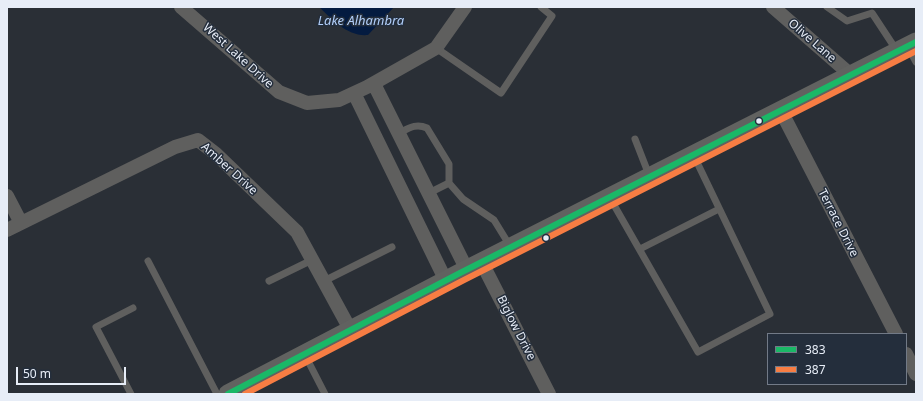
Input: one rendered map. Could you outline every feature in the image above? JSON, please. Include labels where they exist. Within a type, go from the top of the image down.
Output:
[{"type":"main road","points":[[228,394],[475,266],[851,75],[909,51]]},
{"type":"street","name":"West Lake Drive","points":[[181,7],[279,92],[308,103],[339,100],[370,85],[436,48]]},
{"type":"street","points":[[436,48],[465,7]]},
{"type":"street","name":"Olive Lane","points":[[773,7],[851,75]]},
{"type":"street","name":"Biglow Drive","points":[[370,85],[399,133],[429,193],[475,266],[549,394]]},
{"type":"street","points":[[354,93],[446,281]]},
{"type":"street","name":"Terrace Drive","points":[[781,111],[895,333]]},
{"type":"street","name":"Amber Drive","points":[[7,230],[175,147],[198,140],[216,154],[297,232],[351,331]]},
{"type":"street","points":[[7,196],[21,223]]},
{"type":"street","points":[[907,356],[916,374]]},
{"type":"lane","points":[[436,48],[501,93],[552,16],[541,7]]},
{"type":"lane","points":[[828,7],[847,21],[872,13],[909,51]]},
{"type":"lane","points":[[399,133],[415,126],[421,125],[427,128],[449,164],[449,183],[463,199],[494,220],[511,248]]},
{"type":"lane","points":[[635,139],[650,178]]},
{"type":"lane","points":[[610,198],[698,352],[770,314],[693,156]]},
{"type":"lane","points":[[429,193],[449,183]]},
{"type":"lane","points":[[640,249],[719,209]]},
{"type":"lane","points":[[324,281],[392,247]]},
{"type":"lane","points":[[269,281],[312,260]]},
{"type":"lane","points":[[148,261],[216,394]]},
{"type":"lane","points":[[131,394],[96,327],[133,308]]},
{"type":"lane","points":[[305,355],[325,394]]},
{"type":"water","name":"Lake Alhambra","points":[[319,7],[394,7],[368,35],[361,35],[341,27]]},
{"type":"transit line","name":"383","points":[[228,394],[460,273],[916,42]]},
{"type":"transit line","name":"387","points":[[245,394],[464,280],[916,51]]}]
